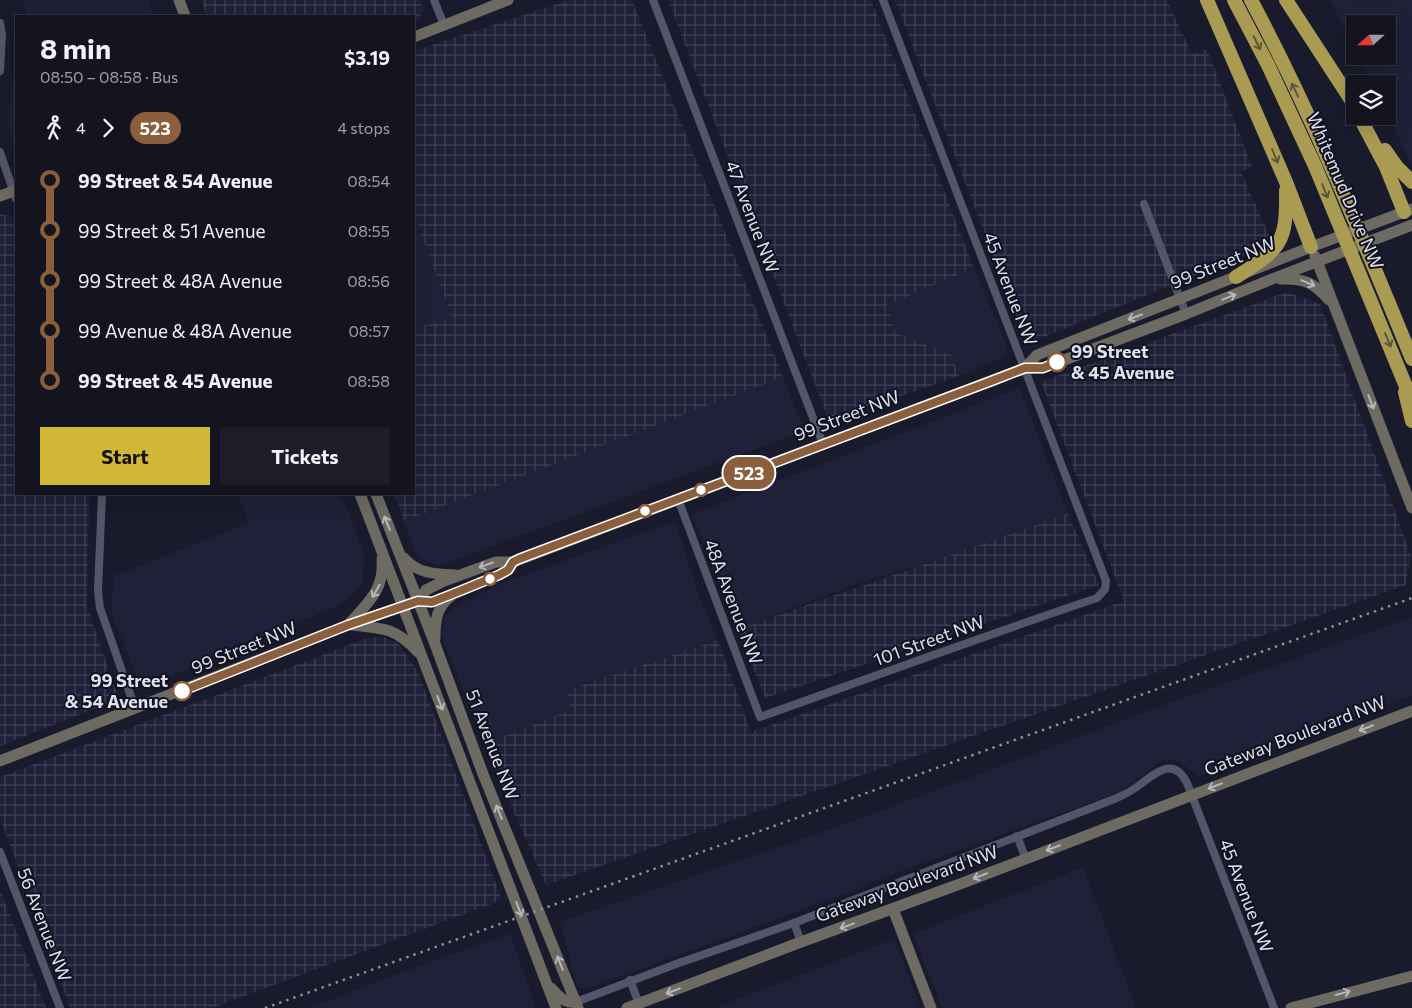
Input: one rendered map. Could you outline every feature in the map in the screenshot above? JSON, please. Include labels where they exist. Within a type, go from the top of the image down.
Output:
[{"type":"highway","points":[[1207,0],[1286,182],[1311,247]]},
{"type":"highway","name":"Whitemud Drive NW","points":[[1234,0],[1293,117],[1412,400]]},
{"type":"highway","name":"Whitemud Drive NW","points":[[1251,0],[1306,110],[1354,216],[1412,360]]},
{"type":"highway","points":[[1286,0],[1346,93]]},
{"type":"highway","points":[[1365,125],[1408,210]]},
{"type":"highway","points":[[1367,125],[1389,157],[1412,182]]},
{"type":"highway","points":[[1236,276],[1274,252],[1280,241],[1286,222],[1286,182]]},
{"type":"highway","points":[[1400,369],[1412,421]]},
{"type":"main road","points":[[179,0],[185,15]]},
{"type":"main road","points":[[415,37],[508,0]]},
{"type":"main road","points":[[0,196],[15,194]]},
{"type":"main road","points":[[1408,210],[1411,228]]},
{"type":"main road","name":"99 Street NW","points":[[1025,368],[1037,355],[1408,210]]},
{"type":"main road","name":"99 Street NW","points":[[418,601],[426,590],[459,575],[496,562],[513,562],[1025,368],[1043,368],[1186,314],[1336,254],[1411,228]]},
{"type":"main road","points":[[1311,247],[1412,508]]},
{"type":"main road","points":[[1272,279],[1298,279],[1309,283],[1320,290],[1335,308]]},
{"type":"main road","name":"51 Avenue NW","points":[[360,495],[554,1008]]},
{"type":"main road","name":"51 Avenue NW","points":[[376,495],[435,644],[474,752],[577,1005]]},
{"type":"main road","points":[[348,625],[368,604],[382,580],[381,548]]},
{"type":"main road","points":[[399,552],[409,564],[422,572],[459,575]]},
{"type":"main road","name":"99 Street NW","points":[[0,761],[348,625],[418,601],[432,602],[499,575],[508,570],[513,562]]},
{"type":"main road","points":[[435,644],[435,625],[443,602],[460,591]]},
{"type":"main road","points":[[348,625],[384,628],[392,631],[410,643],[423,657]]},
{"type":"main road","name":"Gateway Boulevard NW","points":[[633,1006],[1026,859],[1412,710]]},
{"type":"main road","points":[[893,909],[931,1008]]},
{"type":"main road","points":[[1291,1008],[1412,976]]},
{"type":"main road","points":[[546,983],[564,1000],[577,1005]]},
{"type":"street","points":[[434,0],[444,25]]},
{"type":"street","name":"47 Avenue NW","points":[[652,0],[823,444]]},
{"type":"street","name":"45 Avenue NW","points":[[883,0],[1106,581],[1106,590]]},
{"type":"street","points":[[0,23],[2,35],[0,71]]},
{"type":"street","points":[[0,152],[15,194]]},
{"type":"street","points":[[1144,204],[1186,314]]},
{"type":"street","points":[[102,495],[98,591],[100,608],[131,697],[138,708]]},
{"type":"street","name":"48A Avenue NW","points":[[678,499],[760,717]]},
{"type":"street","name":"101 Street NW","points":[[760,717],[952,647],[1097,598],[1106,590]]},
{"type":"street","name":"Gateway Boulevard NW","points":[[577,1005],[630,980],[794,923],[1117,798],[1135,788],[1152,774],[1164,769],[1173,770],[1183,776],[1191,795]]},
{"type":"street","name":"45 Avenue NW","points":[[1191,795],[1274,1008]]},
{"type":"street","name":"Gateway Boulevard NW","points":[[1017,836],[1026,859]]},
{"type":"street","name":"56 Avenue NW","points":[[0,852],[60,1008]]},
{"type":"street","name":"Gateway Boulevard NW","points":[[794,923],[801,942]]},
{"type":"street","name":"Gateway Boulevard NW","points":[[630,980],[633,1006]]},
{"type":"shaded area","points":[[24,0],[148,0],[154,15],[26,15]]},
{"type":"shaded area","points":[[201,0],[420,0],[424,10],[415,21],[415,15],[207,15]]},
{"type":"shaded area","points":[[569,0],[632,0],[783,377],[404,521],[394,495],[415,495],[415,329],[452,317],[415,218],[415,51]]},
{"type":"shaded area","points":[[668,0],[871,0],[974,268],[887,305],[896,333],[951,355],[959,376],[829,421]]},
{"type":"shaded area","points":[[895,0],[1167,0],[1192,54],[1207,49],[1252,167],[1241,172],[1270,237],[1264,247],[1027,344]]},
{"type":"shaded area","points":[[1330,0],[1412,0],[1412,166],[1392,125],[1396,125],[1396,75],[1368,75],[1362,65],[1396,65],[1396,15],[1346,15],[1346,32]]},
{"type":"shaded area","points":[[15,61],[15,151],[8,124]]},
{"type":"shaded area","points":[[0,214],[13,217],[15,223],[15,495],[89,495],[87,606],[119,699],[0,746]]},
{"type":"shaded area","points":[[415,218],[452,317],[415,329]]},
{"type":"shaded area","points":[[974,268],[1007,346],[1003,358],[959,376],[951,355],[896,333],[887,304]]},
{"type":"shaded area","points":[[1287,292],[1320,304],[1411,555],[1406,585],[546,885],[484,744],[570,710],[567,690],[718,640],[751,732],[1124,601],[1041,382]]},
{"type":"shaded area","points":[[783,377],[804,431],[439,566],[418,558],[404,521],[680,412]]},
{"type":"shaded area","points":[[1020,389],[1068,514],[949,556],[853,585],[738,629],[692,514]]},
{"type":"shaded area","points":[[238,495],[341,495],[364,552],[363,582],[346,602],[142,689],[112,615],[113,576],[249,523]]},
{"type":"shaded area","points":[[1068,514],[1099,585],[765,698],[738,629]]},
{"type":"shaded area","points":[[675,521],[699,596],[718,640],[567,690],[571,710],[484,744],[442,637],[444,618],[455,607],[505,582]]},
{"type":"shaded area","points":[[1412,617],[1412,695],[1197,777],[1181,762],[1171,759],[1161,760],[1133,783],[1112,795],[868,883],[858,889],[587,989],[580,988],[576,984],[560,922],[845,824],[1169,703]]},
{"type":"shaded area","points":[[370,637],[384,637],[399,644],[418,672],[502,900],[212,1008],[70,1008],[0,818],[0,777]]},
{"type":"shaded area","points":[[1083,867],[1136,1008],[942,1008],[913,934]]},
{"type":"shaded area","points":[[0,890],[46,1008],[0,1008]]},
{"type":"shaded area","points":[[510,933],[536,1008],[309,1008],[397,974]]},
{"type":"shaded area","points":[[894,939],[921,1008],[714,1008]]},
{"type":"railway","points":[[265,1008],[1412,598]]},
{"type":"bus line","name":"523","points":[[182,691],[348,625],[418,601],[432,602],[499,575],[508,570],[513,562],[519,559],[1025,368],[1043,368],[1057,362]]},
{"type":"place","name":"99 Street & 45 Avenue","points":[[1057,362]]},
{"type":"place","name":"99 Street & 54 Avenue","points":[[182,691]]}]
